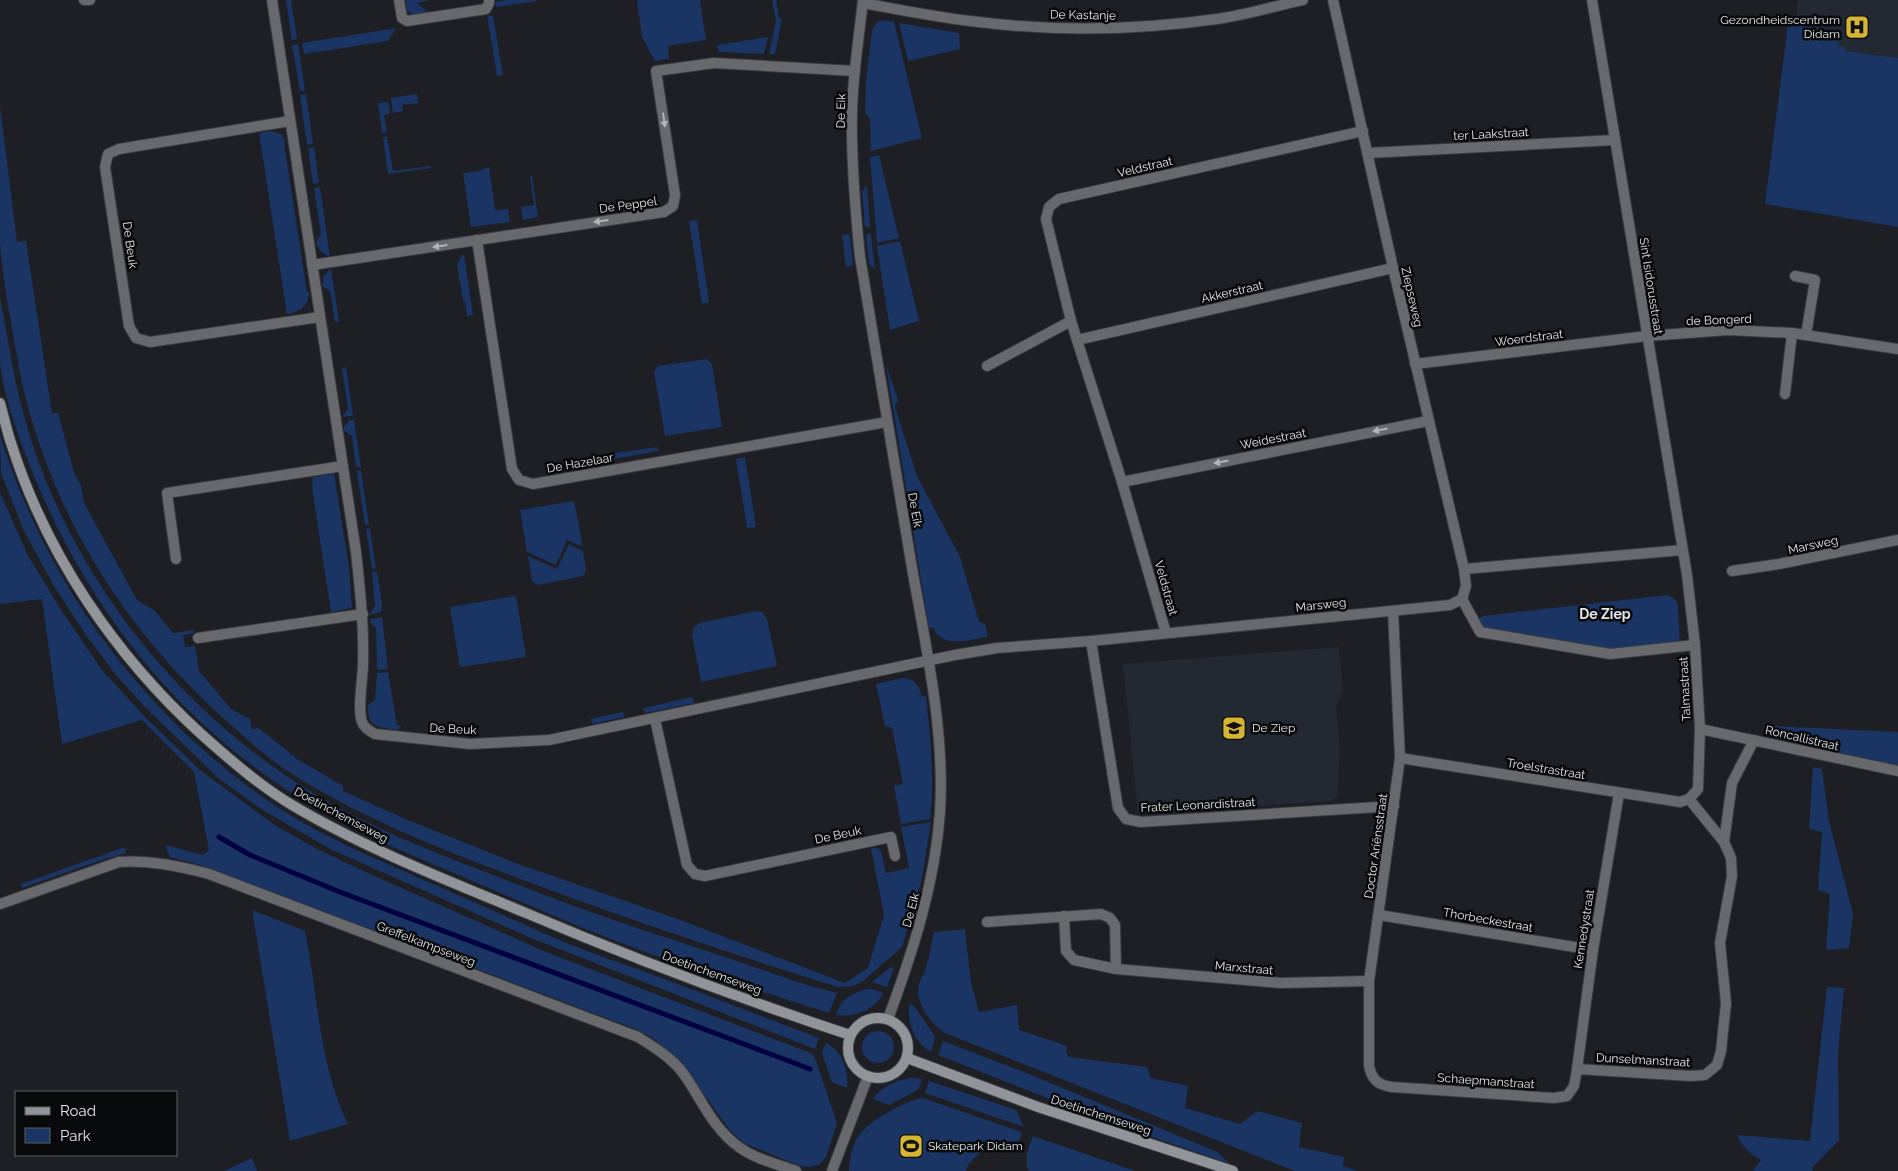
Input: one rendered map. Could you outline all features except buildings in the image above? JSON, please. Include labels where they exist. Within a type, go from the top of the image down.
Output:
[{"type":"main road","name":"Doetinchemseweg","points":[[0,403],[11,446],[50,538],[99,619],[121,649],[180,715],[252,777],[291,804],[332,827],[495,900],[609,948],[850,1036]]},
{"type":"main road","points":[[875,1017],[888,1019],[902,1028],[907,1037],[909,1048],[907,1058],[902,1067],[894,1074],[884,1078],[868,1076],[856,1069],[851,1061],[848,1052],[850,1036],[858,1025],[865,1020],[875,1017]]},
{"type":"main road","name":"Doetinchemseweg","points":[[907,1058],[1038,1107],[1233,1171]]},
{"type":"street","points":[[84,0],[90,0]]},
{"type":"street","name":"De Beuk","points":[[272,0],[356,552],[362,614],[363,664],[360,714],[362,722],[368,730],[375,734],[438,742],[510,743],[549,740],[929,660]]},
{"type":"street","points":[[399,0],[402,18],[407,21],[486,9],[490,3],[489,0]]},
{"type":"street","name":"De Kastanje","points":[[863,2],[978,22],[1022,26],[1140,28],[1219,19],[1303,0]]},
{"type":"street","name":"Ziepseweg","points":[[1332,0],[1428,421],[1464,568],[1466,586],[1462,599]]},
{"type":"street","name":"Sint Isidorusstraat","points":[[1592,0],[1687,575]]},
{"type":"street","name":"De Eik","points":[[863,2],[855,71],[853,146],[858,232],[887,422],[929,660],[936,707],[940,759],[940,811],[935,859],[928,896],[919,931],[888,1019]]},
{"type":"street","name":"De Peppel","points":[[312,264],[664,212],[673,206],[675,195],[656,72],[714,63],[855,71]]},
{"type":"street","name":"De Beuk","points":[[290,121],[119,149],[108,154],[106,167],[129,326],[136,338],[150,342],[320,316]]},
{"type":"street","name":"Veldstraat","points":[[1166,633],[1122,482],[1071,321],[1046,219],[1049,206],[1058,199],[1363,131]]},
{"type":"street","name":"ter Laakstraat","points":[[1368,153],[1615,140]]},
{"type":"street","name":"De Hazelaar","points":[[477,240],[512,469],[519,480],[526,484],[887,422]]},
{"type":"street","name":"Akkerstraat","points":[[1077,340],[1393,268]]},
{"type":"street","points":[[1794,276],[1815,280],[1806,335]]},
{"type":"street","points":[[987,366],[1071,321]]},
{"type":"street","name":"de Bongerd","points":[[1647,336],[1728,330],[1792,333],[1898,349]]},
{"type":"street","points":[[1785,394],[1792,333]]},
{"type":"street","name":"Woerdstraat","points":[[1415,364],[1647,336]]},
{"type":"street","name":"Weidestraat","points":[[1122,482],[1428,421]]},
{"type":"street","points":[[176,559],[167,493],[343,466]]},
{"type":"street","name":"Marsweg","points":[[1732,571],[1779,564],[1898,540]]},
{"type":"street","points":[[1464,568],[1683,550]]},
{"type":"street","name":"Talmastraat","points":[[1687,575],[1695,645],[1700,729],[1698,789],[1689,799]]},
{"type":"street","points":[[1462,599],[1480,632],[1610,654],[1695,645]]},
{"type":"street","name":"Marsweg","points":[[929,660],[997,648],[1091,641],[1450,605],[1462,599]]},
{"type":"street","name":"Doctor Ariënsstraat","points":[[1376,1082],[1371,1076],[1369,1066],[1369,981],[1400,758],[1393,611]]},
{"type":"street","points":[[198,638],[362,614]]},
{"type":"street","name":"Frater Leonardistraat","points":[[1091,641],[1118,808],[1126,819],[1141,822],[1394,806]]},
{"type":"street","name":"De Beuk","points":[[655,719],[687,865],[694,874],[705,876],[891,837],[895,856]]},
{"type":"street","name":"Roncallistraat","points":[[1700,729],[1898,770]]},
{"type":"street","name":"Dunselmanstraat","points":[[1724,842],[1732,783],[1754,740]]},
{"type":"street","name":"Troelstrastraat","points":[[1400,758],[1619,794],[1680,802],[1689,799]]},
{"type":"street","name":"Kennedystraat","points":[[1577,1069],[1592,950],[1619,794]]},
{"type":"street","name":"Dunselmanstraat","points":[[1577,1069],[1691,1076],[1705,1075],[1717,1065],[1726,1003],[1720,943],[1732,876],[1731,858],[1724,842],[1689,799]]},
{"type":"street","name":"Greffelkampseweg","points":[[0,904],[119,862],[138,861],[161,864],[208,874],[638,1037],[667,1058],[682,1072],[715,1124],[739,1148],[796,1171]]},
{"type":"street","points":[[987,922],[1101,914],[1110,918],[1115,925],[1116,969]]},
{"type":"street","name":"Thorbeckestraat","points":[[1379,915],[1592,950]]},
{"type":"street","name":"Marxstraat","points":[[1064,916],[1066,951],[1074,960],[1116,969],[1281,984],[1369,981]]},
{"type":"street","name":"Schaepmanstraat","points":[[1376,1082],[1392,1087],[1554,1098],[1567,1096],[1574,1086],[1577,1069]]},
{"type":"street","points":[[832,1171],[868,1076]]},
{"type":"shaded area","name":"Gezondheidscentrum Didam","points":[[1798,0],[1898,0],[1898,58],[1845,51],[1838,46],[1839,33],[1836,33],[1836,30],[1795,25]]},
{"type":"shaded area","name":"De Ziep","points":[[1339,647],[1343,690],[1336,706],[1340,749],[1337,797],[1331,801],[1138,814],[1123,664]]},
{"type":"green space","points":[[286,0],[291,0],[297,39],[292,40]]},
{"type":"green space","points":[[406,0],[431,0],[416,3],[430,13],[412,15],[407,10]]},
{"type":"green space","points":[[506,0],[537,1],[496,7],[495,2]]},
{"type":"green space","points":[[637,0],[700,0],[706,40],[668,46],[669,59],[655,61],[642,37]]},
{"type":"green space","points":[[772,0],[776,0],[779,18],[782,19],[775,54],[769,54],[776,21]]},
{"type":"green space","points":[[487,15],[493,16],[503,75],[497,76]]},
{"type":"green space","points":[[883,20],[894,22],[922,138],[871,151],[870,119],[865,113],[866,80],[872,31],[876,23]]},
{"type":"green space","points":[[899,23],[959,33],[960,49],[908,61]]},
{"type":"green space","points":[[1788,24],[1836,30],[1836,33],[1840,33],[1838,46],[1846,47],[1845,51],[1898,58],[1898,227],[1765,204]]},
{"type":"green space","points":[[396,28],[388,41],[304,54],[302,43]]},
{"type":"green space","points":[[768,37],[764,54],[719,52],[717,45]]},
{"type":"green space","points":[[298,44],[305,91],[300,91],[292,45]]},
{"type":"green space","points":[[306,94],[313,144],[307,145],[300,95]]},
{"type":"green space","points":[[417,94],[418,103],[402,105],[403,111],[393,113],[391,98]]},
{"type":"green space","points":[[388,102],[390,113],[384,115],[387,132],[382,133],[378,103]]},
{"type":"green space","points":[[0,106],[17,242],[26,241],[52,413],[58,413],[74,473],[81,486],[84,503],[137,600],[155,611],[173,633],[194,630],[194,633],[183,635],[185,647],[195,646],[199,671],[231,709],[250,719],[252,729],[259,728],[297,759],[343,786],[343,791],[403,818],[518,864],[675,918],[845,983],[868,968],[884,915],[871,848],[877,848],[881,851],[886,873],[909,868],[901,827],[931,822],[922,878],[902,947],[863,981],[853,986],[838,987],[719,949],[601,909],[400,831],[311,786],[263,753],[231,725],[162,656],[132,618],[105,579],[80,538],[59,495],[41,450],[22,385],[2,264],[0,242]]},
{"type":"green space","points":[[271,131],[281,134],[286,142],[284,143],[307,292],[309,292],[309,297],[303,308],[287,314],[259,133]]},
{"type":"green space","points":[[383,137],[387,137],[393,171],[430,166],[431,168],[388,174]]},
{"type":"green space","points":[[314,147],[319,183],[313,184],[308,148]]},
{"type":"green space","points":[[879,155],[899,238],[877,243],[870,157]]},
{"type":"green space","points":[[489,167],[495,210],[508,209],[510,222],[471,227],[463,173],[479,171]]},
{"type":"green space","points":[[530,176],[532,176],[538,217],[523,220],[521,207],[534,205]]},
{"type":"green space","points":[[867,185],[870,227],[865,227],[862,191]]},
{"type":"green space","points":[[320,187],[330,257],[321,252],[316,243],[321,234],[314,188]]},
{"type":"green space","points":[[697,220],[709,302],[702,304],[689,221]]},
{"type":"green space","points":[[850,234],[853,265],[846,267],[842,235]]},
{"type":"green space","points":[[866,234],[871,234],[875,269],[869,264]]},
{"type":"green space","points":[[900,241],[919,321],[890,330],[877,246]]},
{"type":"green space","points":[[462,255],[464,255],[473,315],[467,316],[457,264]]},
{"type":"green space","points":[[331,268],[339,322],[335,322],[330,291],[322,286],[324,276]]},
{"type":"green space","points":[[0,297],[26,423],[46,482],[73,538],[105,592],[142,643],[184,690],[230,733],[279,771],[332,804],[383,830],[542,894],[636,928],[797,982],[837,993],[829,1013],[699,971],[621,943],[375,839],[330,816],[287,790],[245,760],[206,727],[170,691],[136,652],[106,611],[79,568],[55,523],[23,449],[5,390],[0,362]]},
{"type":"green space","points":[[707,359],[712,364],[722,427],[665,436],[654,372],[658,366]]},
{"type":"green space","points":[[886,365],[898,400],[895,407],[917,476],[960,557],[979,622],[985,624],[988,637],[965,641],[949,641],[942,639],[933,627],[929,628]]},
{"type":"green space","points":[[346,367],[353,416],[342,417],[348,409],[342,368]]},
{"type":"green space","points":[[349,420],[354,420],[361,467],[356,467],[352,436],[344,431],[344,427]]},
{"type":"green space","points":[[0,435],[19,488],[42,539],[69,588],[100,635],[134,679],[172,720],[213,758],[257,793],[278,808],[324,834],[564,942],[819,1038],[815,1049],[531,938],[330,849],[261,809],[218,778],[144,706],[116,675],[86,635],[54,586],[24,531],[1,473]]},
{"type":"green space","points":[[657,447],[658,451],[597,462],[596,456]]},
{"type":"green space","points":[[745,457],[756,527],[747,528],[736,459]]},
{"type":"green space","points":[[361,470],[369,525],[365,525],[357,471]]},
{"type":"green space","points":[[334,474],[349,567],[352,608],[331,612],[312,488],[313,477]]},
{"type":"green space","points":[[0,492],[27,554],[63,613],[102,670],[146,718],[200,770],[276,826],[319,850],[370,874],[546,952],[813,1055],[837,1123],[826,1157],[820,1164],[811,1167],[800,1166],[746,1144],[729,1129],[682,1063],[653,1038],[633,1028],[204,866],[170,857],[165,845],[203,855],[209,850],[194,772],[142,720],[62,744],[42,599],[0,604]]},
{"type":"green space","points":[[574,501],[583,547],[567,540],[556,565],[527,552],[520,510]]},
{"type":"green space","points":[[370,528],[376,568],[372,569],[366,529]]},
{"type":"green space","points":[[569,544],[583,551],[586,570],[583,576],[538,585],[532,581],[528,556],[557,569]]},
{"type":"green space","points":[[372,572],[377,572],[382,603],[381,612],[369,615],[375,606]]},
{"type":"green space","points":[[1668,595],[1676,600],[1678,606],[1680,644],[1611,651],[1482,631],[1474,620],[1483,616]]},
{"type":"green space","points":[[516,596],[526,657],[460,667],[450,607]]},
{"type":"green space","points":[[757,611],[762,612],[767,619],[777,666],[701,682],[692,635],[693,629],[699,623]]},
{"type":"green space","points":[[382,617],[388,669],[377,670],[376,628],[370,622],[370,619]]},
{"type":"green space","points":[[388,672],[397,725],[402,726],[397,730],[375,725],[369,718],[368,713],[368,705],[375,700],[377,673]]},
{"type":"green space","points":[[903,678],[916,683],[921,696],[926,696],[932,788],[930,819],[901,824],[894,786],[903,784],[892,728],[885,726],[876,684]]},
{"type":"green space","points":[[693,697],[694,703],[645,713],[643,708]]},
{"type":"green space","points":[[623,712],[624,717],[592,724],[591,719]]},
{"type":"green space","points":[[1775,726],[1898,732],[1898,766],[1770,740]]},
{"type":"green space","points":[[1813,767],[1822,769],[1829,821],[1853,914],[1849,948],[1826,950],[1830,894],[1818,890],[1822,832],[1809,829]]},
{"type":"green space","points":[[125,847],[126,853],[22,888],[21,884]]},
{"type":"green space","points":[[252,910],[305,931],[325,1054],[338,1101],[348,1124],[290,1141]]},
{"type":"green space","points":[[965,929],[971,983],[979,1012],[1017,1005],[1019,1030],[1067,1046],[1066,1052],[1069,1057],[1147,1067],[1151,1078],[1188,1086],[1185,1108],[1240,1124],[1257,1111],[1302,1123],[1299,1147],[1344,1157],[1343,1166],[1357,1171],[1295,1171],[945,1033],[934,1024],[921,1005],[918,991],[919,984],[926,969],[934,932]]},
{"type":"green space","points":[[891,967],[894,968],[887,987],[872,982]]},
{"type":"green space","points":[[1827,987],[1844,988],[1838,1053],[1839,1140],[1812,1168],[1813,1171],[1753,1171],[1761,1160],[1747,1150],[1737,1135],[1810,1141]]},
{"type":"green space","points":[[866,989],[883,993],[875,1004],[863,1012],[843,1016],[836,1015],[841,1004],[847,998]]},
{"type":"green space","points":[[910,1004],[914,1006],[934,1035],[935,1038],[931,1052],[916,1038],[910,1024]]},
{"type":"green space","points":[[878,1031],[890,1035],[894,1047],[890,1059],[878,1063],[866,1059],[862,1047],[866,1035]]},
{"type":"green space","points":[[943,1041],[1029,1074],[1208,1148],[1217,1152],[1230,1164],[1098,1118],[938,1055]]},
{"type":"green space","points":[[826,1043],[832,1046],[843,1062],[847,1075],[847,1088],[832,1082],[822,1053]]},
{"type":"green space","points":[[912,1078],[922,1079],[918,1090],[889,1105],[873,1099],[890,1084]]},
{"type":"green space","points":[[929,1081],[1016,1110],[1024,1127],[925,1093]]},
{"type":"green space","points":[[923,1098],[1022,1132],[1015,1153],[989,1143],[968,1165],[966,1171],[849,1171],[850,1156],[857,1138],[871,1123],[898,1107]]},
{"type":"green space","points":[[1033,1136],[1135,1171],[1029,1171],[1027,1167],[1028,1149]]},
{"type":"green space","points":[[252,1158],[257,1171],[224,1171]]},
{"type":"waterway","points":[[219,837],[250,855],[340,892],[810,1069]]},
{"type":"place","name":"Gezondheidscentrum Didam","points":[[1857,27]]},
{"type":"place","name":"De Ziep","points":[[1234,728]]},
{"type":"place","name":"Skatepark Didam","points":[[911,1146]]},
{"type":"district","name":"De Ziep","points":[[1605,614]]}]
